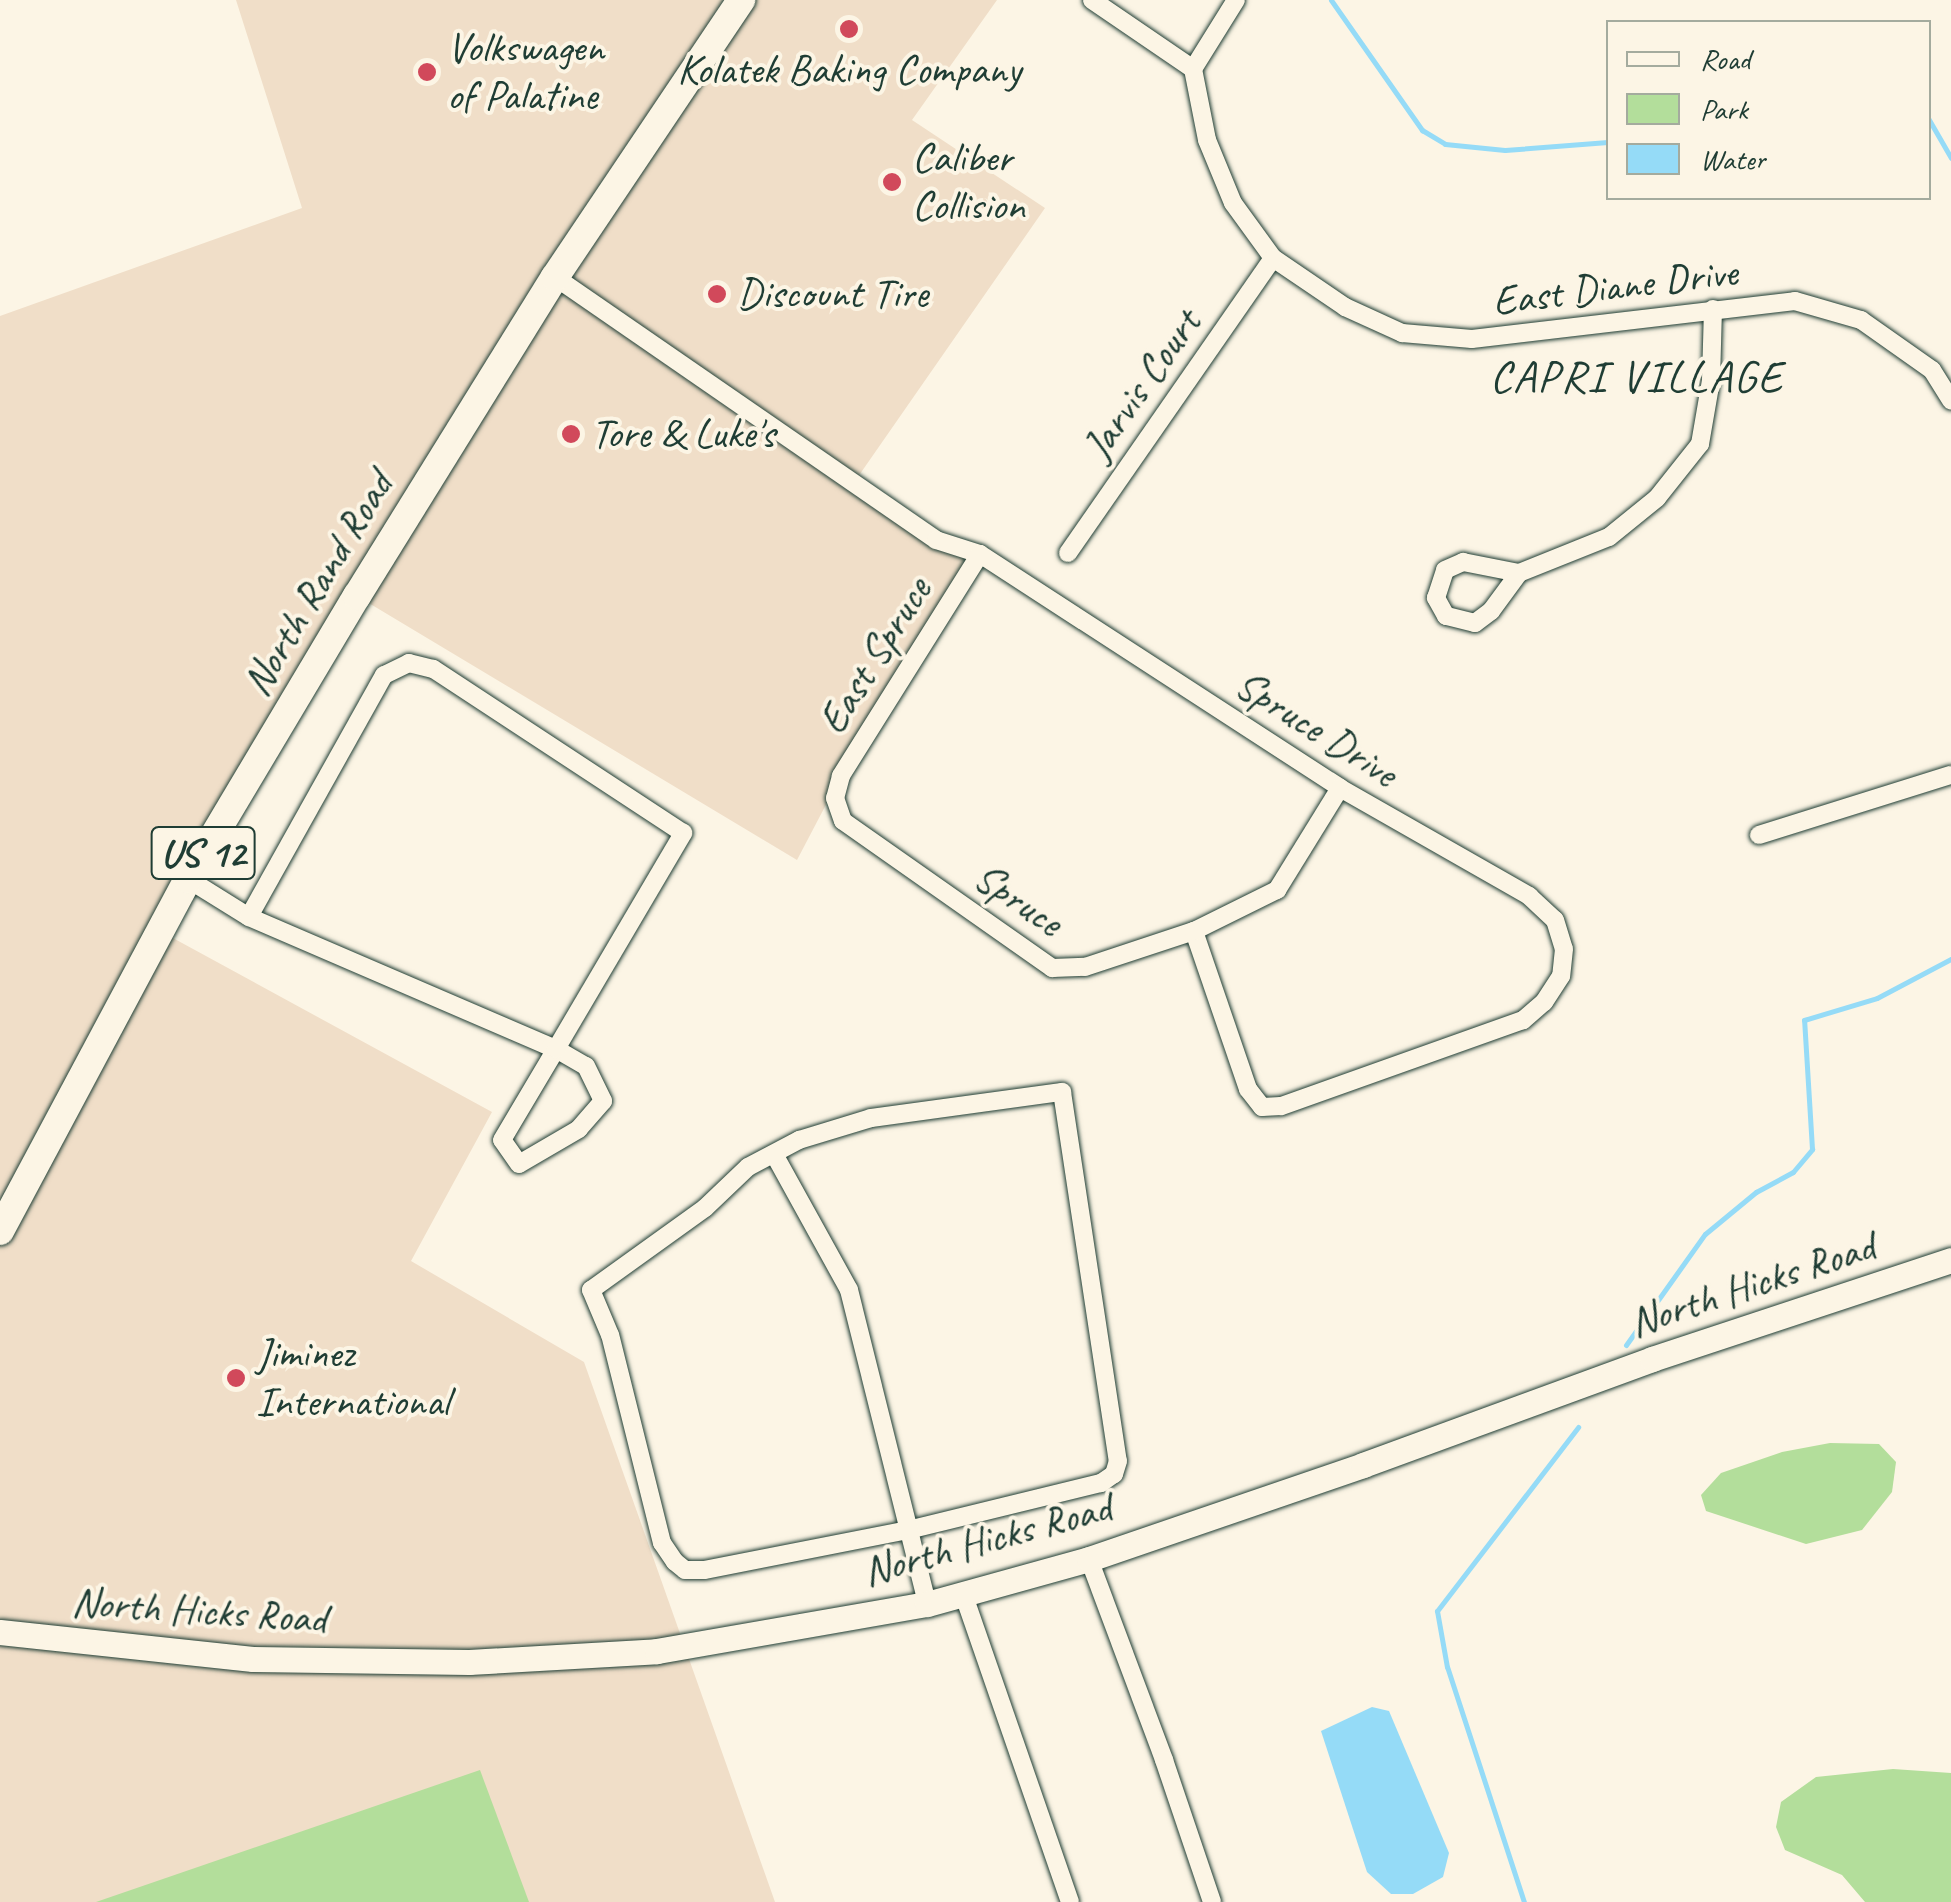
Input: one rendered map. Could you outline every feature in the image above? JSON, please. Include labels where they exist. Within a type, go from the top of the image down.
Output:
[{"type":"main road","name":"North Rand Road","points":[[0,1231],[188,879],[424,486],[555,277],[741,0]]},
{"type":"main road","name":"North Hicks Road","points":[[0,1632],[253,1659],[469,1662],[657,1651],[927,1604],[1089,1559],[1363,1466],[1652,1359],[1951,1260]]},
{"type":"street","points":[[1092,0],[1193,69],[1236,0]]},
{"type":"street","name":"East Diane Drive","points":[[1193,69],[1207,140],[1233,203],[1273,258],[1345,307],[1402,333],[1472,339],[1795,301],[1861,320],[1932,370],[1951,401]]},
{"type":"street","name":"Jarvis Court","points":[[1068,552],[1273,258]]},
{"type":"street","name":"Spruce Drive","points":[[555,277],[936,540],[980,554],[1340,788],[1528,896],[1555,920],[1564,949],[1561,976],[1544,1002],[1523,1020],[1281,1106],[1262,1107],[1248,1089],[1194,931]]},
{"type":"street","points":[[1519,574],[1463,562],[1444,570],[1436,598],[1454,622],[1474,622],[1491,611],[1519,574],[1609,537],[1657,498],[1700,444],[1711,380],[1714,309]]},
{"type":"street","name":"East Spruce","points":[[835,798],[841,776],[980,554]]},
{"type":"street","points":[[188,879],[249,917],[556,1049],[586,1066],[603,1101],[580,1129],[518,1164],[502,1140],[556,1049],[683,834],[433,669],[409,663],[384,675],[249,917]]},
{"type":"street","points":[[1759,835],[1951,776]]},
{"type":"street","name":"Spruce","points":[[835,798],[843,821],[1052,968],[1085,967],[1194,931],[1277,890],[1340,788]]},
{"type":"street","points":[[1062,1092],[1118,1462],[1114,1474],[1101,1483],[908,1530],[704,1570],[685,1570],[662,1543],[610,1335],[592,1290],[705,1208],[748,1166],[799,1140],[870,1118],[1062,1092]]},
{"type":"street","points":[[774,1154],[849,1290],[927,1604]]},
{"type":"street","points":[[1089,1559],[1212,1902]]},
{"type":"street","points":[[964,1593],[1070,1902]]},
{"type":"shaded area","points":[[236,0],[997,0],[912,120],[1045,208],[853,484],[936,540],[980,554],[841,776],[797,860],[357,596],[160,931],[492,1112],[411,1261],[584,1362],[775,1902],[0,1902],[0,316],[302,208]]},
{"type":"green space","points":[[1830,1443],[1879,1444],[1896,1462],[1892,1492],[1862,1530],[1806,1544],[1706,1511],[1701,1495],[1721,1473],[1782,1452]]},
{"type":"green space","points":[[1893,1769],[1951,1773],[1951,1902],[1865,1902],[1842,1875],[1785,1850],[1776,1827],[1781,1802],[1816,1777]]},
{"type":"green space","points":[[480,1770],[529,1902],[96,1902]]},
{"type":"water","points":[[1372,1707],[1389,1711],[1449,1853],[1443,1877],[1413,1894],[1391,1894],[1367,1872],[1321,1731]]},
{"type":"waterway","points":[[1331,0],[1422,130],[1445,144],[1505,150],[1606,142]]},
{"type":"waterway","points":[[1931,123],[1951,158]]},
{"type":"waterway","points":[[1626,1345],[1705,1234],[1756,1192],[1793,1172],[1812,1149],[1804,1020],[1877,998],[1951,959]]},
{"type":"waterway","points":[[1524,1902],[1447,1667],[1437,1611],[1578,1427]]},
{"type":"place","name":"Kolatek Baking Company","points":[[849,29]]},
{"type":"place","name":"Volkswagen of Palatine","points":[[427,72]]},
{"type":"place","name":"Caliber Collision","points":[[892,182]]},
{"type":"place","name":"Discount Tire","points":[[717,294]]},
{"type":"place","name":"Tore & Luke's","points":[[571,434]]},
{"type":"place","name":"Jiminez International","points":[[236,1378]]},
{"type":"district","name":"CAPRI VILLAGE","points":[[1637,377]]}]
